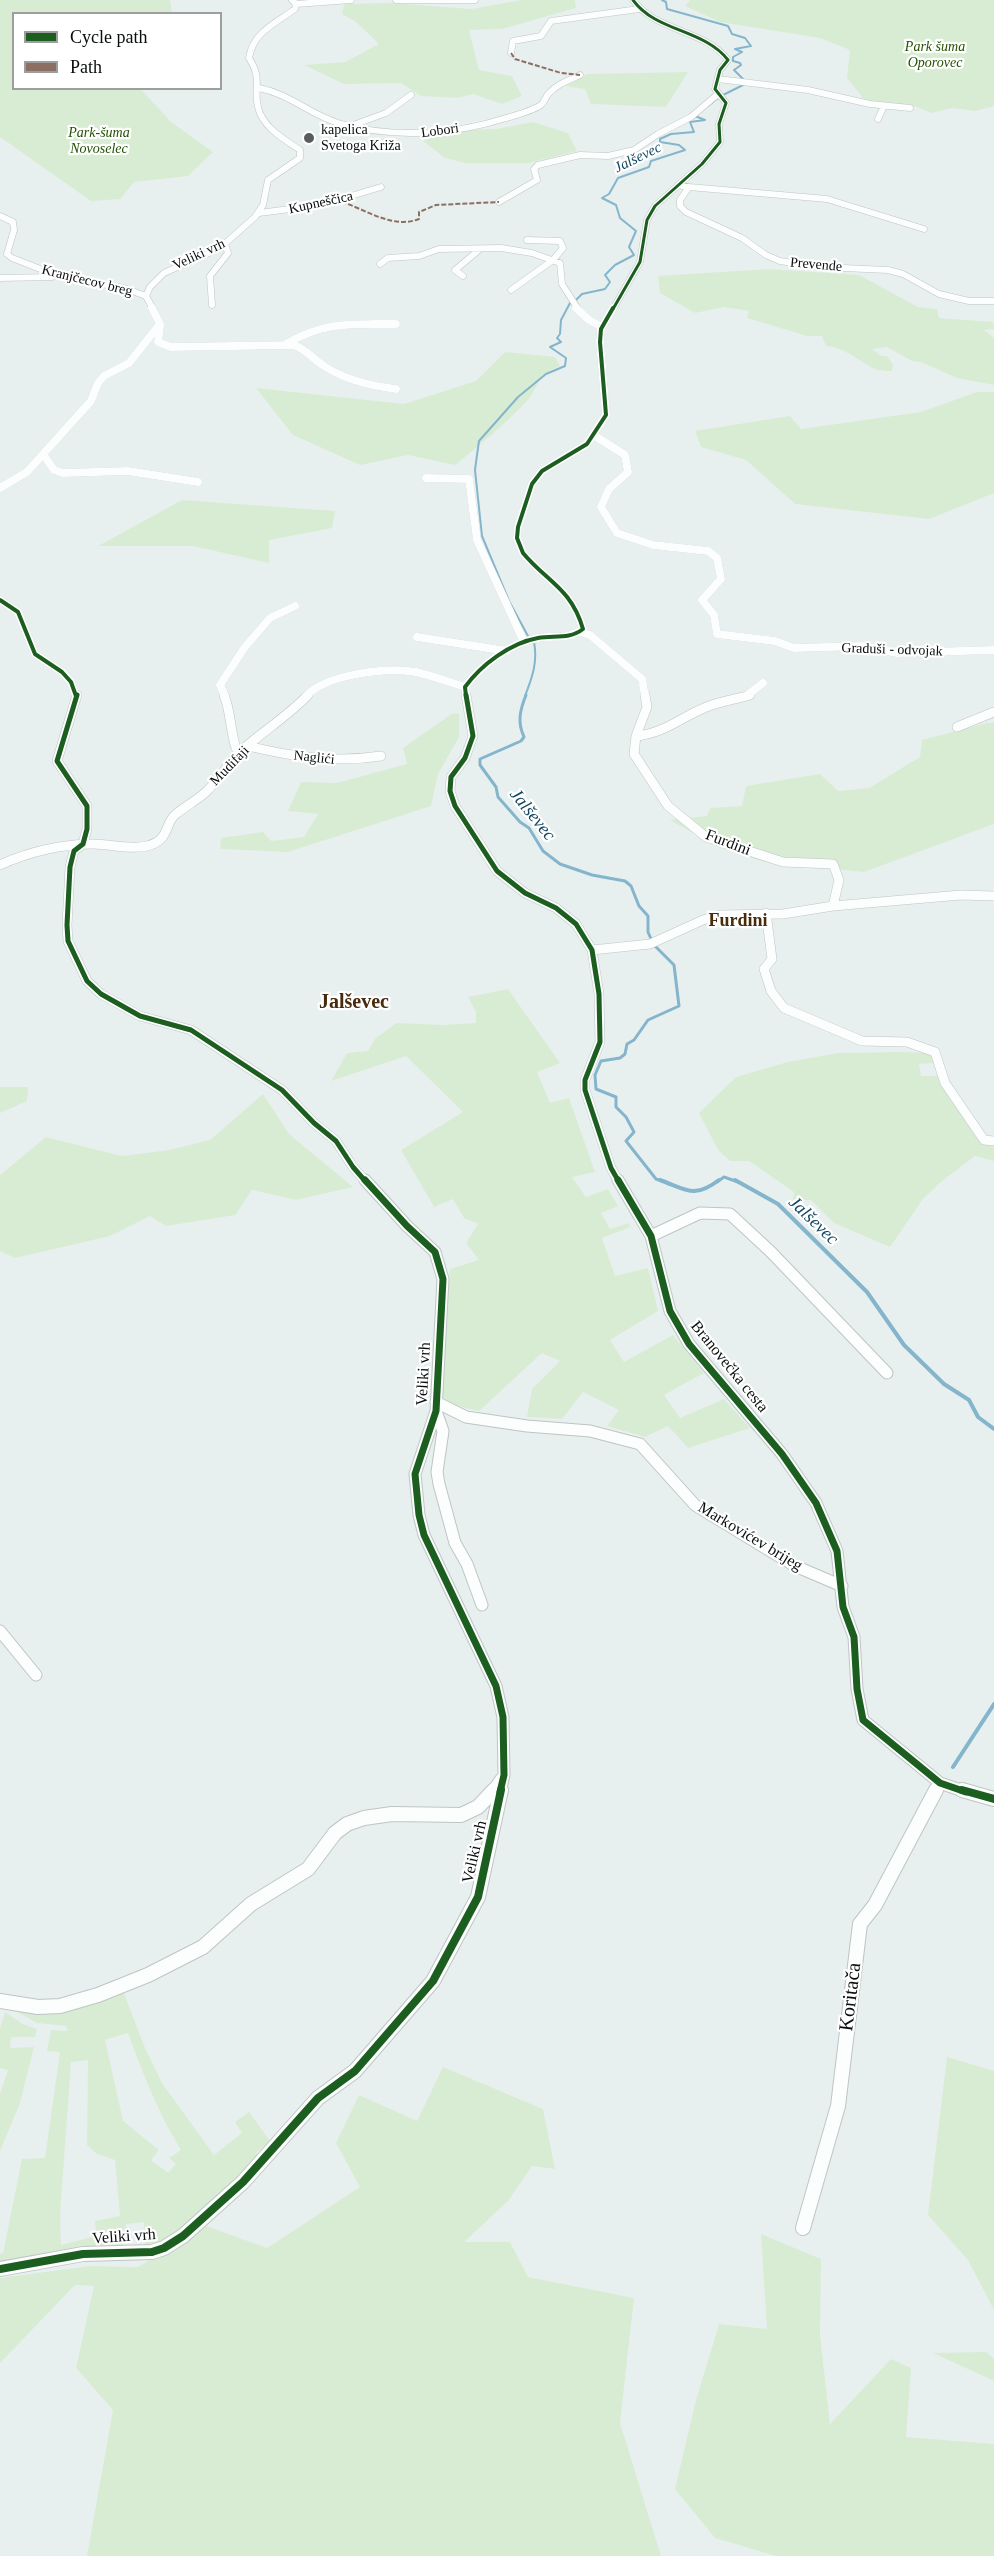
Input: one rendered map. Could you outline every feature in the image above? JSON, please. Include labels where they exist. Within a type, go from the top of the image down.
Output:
[{"type":"street","points":[[259,213],[263,206],[268,180],[301,155],[300,150],[293,144],[275,133],[258,109],[257,70],[249,58],[252,42],[265,29],[295,9],[294,2],[351,0]]},
{"type":"street","points":[[396,0],[475,0]]},
{"type":"street","points":[[465,687],[471,677],[507,651],[529,640],[574,635],[582,629],[580,617],[572,601],[520,549],[517,537],[521,515],[537,475],[544,467],[580,450],[595,436],[606,415],[600,342],[602,327],[640,262],[647,220],[660,200],[702,164],[720,142],[719,124],[726,103],[715,89],[720,70],[728,60],[725,54],[717,47],[639,9],[633,0]]},
{"type":"street","points":[[511,53],[513,41],[540,36],[551,21],[639,9]]},
{"type":"street","name":"Lobori","points":[[259,88],[290,97],[311,113],[353,125],[381,132],[427,134],[502,120],[542,104],[546,94],[579,75]]},
{"type":"street","points":[[718,79],[808,90],[855,102],[910,108]]},
{"type":"street","points":[[353,125],[379,117],[399,106],[411,95]]},
{"type":"street","points":[[499,202],[537,180],[534,169],[538,165],[580,155],[608,156],[634,150],[658,134],[691,117],[720,95]]},
{"type":"street","points":[[878,119],[884,106]]},
{"type":"street","points":[[678,185],[689,188],[827,199],[924,229]]},
{"type":"street","name":"Kupneščica","points":[[259,213],[276,213],[350,199],[381,187]]},
{"type":"street","name":"Prevende","points":[[689,188],[680,200],[680,206],[686,212],[742,238],[766,255],[780,261],[821,267],[888,270],[903,274],[947,297],[969,301],[994,301]]},
{"type":"street","name":"Veliki vrh","points":[[147,296],[149,287],[168,270],[210,253],[225,244],[259,213]]},
{"type":"street","name":"Kranjčecov breg","points":[[0,216],[14,222],[15,228],[8,243],[7,254],[39,270],[61,277],[116,286],[147,296]]},
{"type":"street","points":[[511,290],[554,260],[563,248],[560,241],[527,240]]},
{"type":"street","points":[[212,305],[209,274],[211,269],[228,253],[225,244]]},
{"type":"street","points":[[380,264],[388,258],[419,256],[439,249],[515,250],[554,260],[560,263],[560,279],[568,297],[590,323],[602,327]]},
{"type":"street","points":[[463,276],[455,270],[479,249]]},
{"type":"street","points":[[0,278],[61,277]]},
{"type":"street","points":[[147,296],[160,324],[158,342],[171,347],[285,344],[305,348],[332,371],[369,385],[396,389]]},
{"type":"street","points":[[0,488],[22,476],[91,401],[98,383],[104,376],[129,363],[160,324]]},
{"type":"street","points":[[285,344],[306,333],[338,324],[396,324]]},
{"type":"street","name":"Graduši - odvojak","points":[[595,436],[625,455],[627,472],[609,489],[601,507],[617,532],[653,545],[708,551],[717,558],[721,579],[702,600],[714,615],[717,634],[775,641],[794,648],[862,646],[897,653],[994,650]]},
{"type":"street","points":[[43,454],[54,470],[63,473],[128,471],[198,482]]},
{"type":"street","points":[[426,478],[469,479],[477,540],[529,640]]},
{"type":"street","name":"Veliki vrh","points":[[0,600],[18,612],[28,643],[35,654],[63,672],[71,682],[76,694],[57,761],[87,806],[87,829],[83,844],[74,851],[70,867],[68,925],[68,941],[87,981],[101,994],[140,1016],[191,1030],[282,1090],[314,1123],[336,1141],[353,1167],[406,1226],[435,1252],[443,1279],[440,1373],[436,1407],[416,1474],[418,1515],[424,1535],[496,1686],[503,1717],[504,1774],[478,1897],[433,1981],[356,2071],[318,2098],[243,2182],[210,2214],[164,2248],[152,2252],[82,2254],[0,2269]]},
{"type":"street","points":[[244,749],[236,748],[231,732],[229,706],[220,686],[245,647],[270,618],[295,606]]},
{"type":"street","name":"Furdini","points":[[580,632],[590,635],[642,679],[647,707],[636,736],[634,754],[668,806],[706,837],[783,862],[833,864],[839,880],[833,906]]},
{"type":"street","points":[[417,637],[507,651]]},
{"type":"street","name":"Mudifaji","points":[[0,865],[29,855],[83,844],[144,847],[161,841],[170,830],[173,816],[206,792],[244,749],[295,708],[311,691],[327,681],[383,671],[415,672],[465,687]]},
{"type":"street","points":[[636,736],[649,735],[667,728],[708,706],[750,695],[763,683]]},
{"type":"street","name":"Branovečka cesta","points":[[465,687],[473,736],[465,758],[451,777],[450,791],[455,806],[497,871],[525,892],[556,908],[576,924],[592,950],[599,994],[600,1042],[585,1080],[585,1090],[611,1168],[651,1236],[670,1311],[689,1344],[782,1454],[816,1503],[837,1551],[843,1607],[854,1637],[857,1689],[863,1720],[940,1783],[994,1799]]},
{"type":"street","points":[[957,727],[994,712]]},
{"type":"street","name":"Naglići","points":[[244,749],[324,760],[364,759],[381,756]]},
{"type":"street","points":[[592,950],[650,944],[703,920],[720,915],[807,912],[833,906],[961,895],[994,896]]},
{"type":"street","points":[[766,913],[772,959],[764,969],[771,991],[784,1008],[862,1041],[908,1042],[935,1052],[945,1083],[954,1098],[984,1140],[994,1141]]},
{"type":"street","points":[[651,1236],[700,1213],[730,1214],[771,1252],[887,1373]]},
{"type":"street","name":"Veliki vrh","points":[[436,1407],[443,1431],[436,1472],[455,1543],[470,1571],[482,1605]]},
{"type":"street","name":"Markovićev brijeg","points":[[436,1407],[466,1417],[527,1426],[590,1431],[640,1444],[695,1505],[795,1566],[842,1586]]},
{"type":"street","points":[[0,1631],[36,1675]]},
{"type":"street","name":"Veliki vrh","points":[[0,2001],[38,2007],[60,2006],[98,1995],[147,1974],[203,1947],[251,1904],[308,1869],[316,1862],[337,1831],[345,1825],[373,1816],[398,1814],[452,1817],[463,1815],[476,1809],[492,1793],[504,1774]]},
{"type":"street","name":"Koritača","points":[[803,2228],[838,2106],[860,1924],[875,1905],[940,1783]]},
{"type":"green space","name":"Park-šuma Novoselec","points":[[0,0],[170,0],[172,12],[12,12],[12,90],[142,90],[171,122],[213,152],[188,176],[134,182],[120,199],[91,201],[0,137]]},
{"type":"green space","points":[[521,0],[575,0],[576,8],[502,29],[469,30],[479,70],[512,76],[522,96],[502,104],[473,94],[457,98],[421,96],[401,83],[344,84],[304,65],[345,62],[379,44],[356,22],[342,14],[344,4],[391,3],[471,9]]},
{"type":"green space","name":"Park šuma Oporovec","points":[[690,0],[994,0],[994,106],[975,111],[952,108],[932,113],[917,107],[878,104],[863,98],[847,78],[850,50],[820,38],[720,22],[685,6]]},
{"type":"green space","points":[[688,72],[666,107],[591,104],[585,89],[560,85],[587,74]]},
{"type":"green space","points":[[533,122],[568,133],[577,151],[528,163],[465,163],[445,158],[423,141],[454,130],[496,129]]},
{"type":"green space","points":[[768,269],[859,275],[918,307],[937,309],[939,318],[993,322],[994,329],[984,330],[994,338],[994,385],[957,378],[921,362],[912,361],[887,347],[872,349],[881,356],[887,356],[893,365],[892,371],[877,370],[845,352],[826,346],[822,336],[807,336],[747,318],[749,311],[724,307],[695,313],[660,293],[658,276]]},
{"type":"green space","points":[[505,352],[555,357],[560,366],[542,377],[526,402],[492,435],[455,465],[408,455],[360,465],[293,435],[256,388],[404,404],[476,381]]},
{"type":"green space","points":[[977,392],[994,392],[994,493],[929,519],[795,504],[746,460],[701,447],[695,431],[790,416],[801,429],[921,412]]},
{"type":"green space","points":[[182,500],[335,511],[332,528],[269,540],[269,563],[193,546],[98,546]]},
{"type":"green space","points":[[453,713],[459,714],[459,737],[438,774],[431,806],[288,852],[220,849],[221,838],[263,832],[271,841],[304,837],[318,814],[288,811],[301,782],[337,783],[407,764],[403,748]]},
{"type":"green space","points":[[994,723],[994,824],[864,872],[765,862],[720,848],[670,820],[707,816],[710,808],[742,806],[746,786],[820,774],[838,791],[869,788],[920,757],[922,740]]},
{"type":"green space","points":[[508,989],[560,1063],[537,1072],[550,1103],[569,1098],[595,1172],[572,1177],[586,1197],[608,1189],[618,1206],[601,1213],[610,1229],[629,1223],[630,1227],[602,1238],[615,1276],[648,1268],[658,1311],[610,1340],[624,1362],[673,1335],[704,1373],[664,1395],[680,1418],[724,1399],[750,1428],[688,1448],[668,1426],[645,1437],[607,1426],[619,1410],[583,1392],[562,1419],[527,1417],[532,1389],[560,1361],[542,1353],[479,1411],[457,1406],[442,1397],[450,1269],[479,1260],[466,1243],[478,1224],[464,1218],[453,1199],[434,1207],[401,1150],[463,1112],[406,1056],[331,1081],[347,1053],[368,1051],[375,1039],[396,1023],[443,1025],[476,1023],[476,1012],[468,997]]},
{"type":"green space","points":[[838,1053],[931,1053],[934,1063],[919,1064],[921,1076],[937,1076],[983,1142],[994,1144],[994,1161],[975,1156],[942,1181],[923,1199],[890,1247],[834,1223],[811,1200],[793,1201],[794,1192],[749,1161],[730,1161],[718,1150],[699,1113],[736,1077],[788,1062]]},
{"type":"green space","points":[[0,1087],[28,1087],[27,1101],[0,1113]]},
{"type":"green space","points":[[263,1094],[289,1134],[353,1187],[296,1200],[252,1190],[235,1215],[166,1226],[150,1216],[110,1236],[15,1258],[0,1251],[0,1175],[46,1137],[122,1156],[170,1150],[210,1140]]},
{"type":"green space","points":[[122,1988],[145,2048],[162,2083],[214,2155],[242,2133],[235,2122],[249,2112],[270,2141],[256,2153],[259,2157],[247,2172],[165,2243],[145,2246],[144,2222],[126,2224],[126,2243],[119,2246],[0,2266],[0,2254],[3,2253],[22,2159],[45,2158],[60,2052],[47,2051],[51,2030],[68,2031],[66,2026],[37,2023],[8,2007],[41,2010]],"holes":[[[128,2033],[158,2108],[181,2150],[169,2158],[176,2164],[168,2173],[151,2160],[159,2150],[123,2121],[105,2040]],[[88,2060],[87,2145],[97,2154],[115,2160],[120,2216],[95,2221],[96,2236],[61,2245],[60,2214],[71,2062]]]},
{"type":"green space","points":[[5,2012],[23,2024],[37,2029],[35,2037],[11,2037],[10,2048],[34,2047],[20,2103],[0,2151],[0,2094],[8,2070],[0,2068],[0,2028]]},
{"type":"green space","points":[[947,2057],[994,2071],[994,2310],[968,2260],[928,2215]]},
{"type":"green space","points":[[443,2067],[543,2109],[555,2169],[532,2166],[508,2201],[464,2242],[510,2242],[528,2277],[634,2298],[620,2423],[661,2556],[87,2556],[113,2410],[76,2368],[94,2286],[75,2285],[0,2363],[0,2278],[90,2266],[138,2267],[206,2226],[267,2248],[360,2187],[336,2143],[359,2095],[417,2121]]},
{"type":"green space","points":[[761,2234],[821,2259],[820,2335],[830,2424],[891,2359],[911,2368],[906,2437],[994,2444],[994,2556],[776,2556],[715,2538],[675,2489],[695,2404],[719,2324],[767,2329]]},
{"type":"green space","points":[[986,2352],[994,2359],[994,2381],[933,2353]]},
{"type":"waterway","name":"Jalševec","points":[[662,0],[666,2],[667,9],[728,26],[732,34],[745,38],[751,46],[735,49],[742,52],[733,57],[733,61],[740,63],[741,65],[734,70],[746,82]]},
{"type":"waterway","name":"Jalševec","points":[[723,95],[745,84]]},
{"type":"waterway","name":"Jalševec","points":[[708,106],[719,97]]},
{"type":"waterway","name":"Jalševec","points":[[574,302],[582,294],[605,289],[610,282],[605,275],[615,265],[634,255],[629,247],[636,231],[620,218],[616,205],[602,198],[609,194],[618,178],[649,167],[651,161],[685,150],[679,145],[660,142],[660,139],[671,134],[694,132],[690,122],[705,120],[695,116]]},
{"type":"waterway","name":"Jalševec","points":[[528,636],[509,601],[482,536],[475,470],[479,441],[518,397],[546,374],[565,366],[566,358],[550,347],[561,342],[557,338],[560,334],[561,320],[570,303]]},
{"type":"waterway","name":"Jalševec","points":[[525,696],[535,663],[534,642]]},
{"type":"waterway","name":"Jalševec","points":[[526,695],[520,716],[524,737],[521,741],[480,759],[480,765],[496,787],[498,797],[520,822],[529,828],[543,851],[560,864],[592,875],[625,881],[631,886],[639,906],[648,916],[648,932],[652,941]]},
{"type":"waterway","name":"Jalševec","points":[[655,946],[674,965],[679,1006],[648,1020],[634,1040],[627,1044],[625,1054],[620,1058],[601,1061],[595,1075],[596,1089],[616,1097],[616,1107],[626,1117],[634,1132],[626,1141],[656,1179],[665,1182]]},
{"type":"waterway","name":"Jalševec","points":[[717,1182],[724,1177],[738,1182]]},
{"type":"waterway","name":"Jalševec","points":[[660,1180],[690,1191],[703,1189],[719,1180]]},
{"type":"waterway","name":"Jalševec","points":[[735,1180],[778,1204],[867,1292],[904,1345],[944,1384],[969,1400],[978,1417],[994,1429]]},
{"type":"waterway","name":"Jalševec","points":[[953,1767],[994,1704]]},
{"type":"marked path","points":[[511,53],[515,59],[561,73],[580,75]]},
{"type":"marked path","points":[[343,200],[345,203],[382,218],[402,223],[419,219],[419,212],[436,205],[499,202]]},
{"type":"cycle path","points":[[633,0],[639,9],[650,17],[710,44],[728,60],[720,70],[715,89],[726,103],[719,124],[720,142],[702,164],[655,206],[647,220],[640,262],[601,329],[606,415],[587,444],[548,467],[537,477],[532,484],[519,521],[517,538],[523,553],[566,594],[583,629],[573,635],[538,638],[519,644],[497,656],[470,680],[465,687],[473,736],[465,758],[451,777],[450,791],[455,806],[497,871],[525,893],[556,908],[576,924],[592,950],[599,994],[600,1042],[585,1080],[585,1090],[592,1115],[611,1168],[651,1236],[670,1311],[689,1344],[782,1454],[816,1503],[837,1551],[843,1607],[854,1637],[857,1689],[863,1720],[940,1783],[994,1799]]},
{"type":"cycle path","points":[[0,600],[18,612],[35,654],[62,672],[71,682],[77,694],[57,761],[87,806],[87,829],[83,844],[74,851],[70,867],[67,925],[68,941],[87,981],[101,994],[140,1016],[191,1030],[282,1090],[314,1123],[336,1141],[353,1167],[407,1226],[435,1252],[443,1279],[439,1373],[436,1411],[415,1474],[419,1515],[424,1535],[496,1686],[503,1717],[504,1775],[478,1897],[433,1981],[355,2071],[318,2098],[243,2182],[183,2236],[164,2248],[152,2252],[83,2254],[0,2269]]},
{"type":"place","name":"kapelica Svetoga Križa","points":[[309,138]]},
{"type":"district","name":"Furdini","points":[[738,921]]},
{"type":"district","name":"Jalševec","points":[[354,1003]]}]
